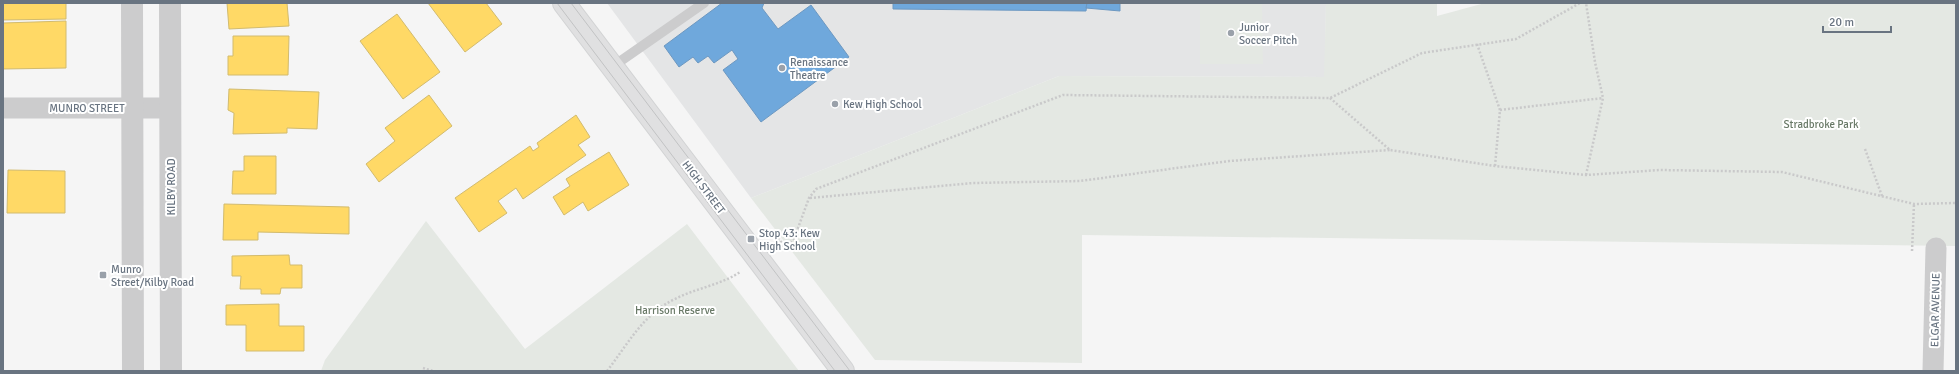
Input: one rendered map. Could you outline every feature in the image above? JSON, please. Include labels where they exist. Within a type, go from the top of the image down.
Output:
[{"type":"main road","name":"HIGH STREET","points":[[564,3],[843,371]]},
{"type":"street","points":[[132,3],[133,371]]},
{"type":"street","name":"KILBY ROAD","points":[[170,3],[171,371]]},
{"type":"street","name":"MUNRO STREET","points":[[3,108],[170,108]]},
{"type":"street","name":"ELGAR AVENUE","points":[[1933,371],[1936,248]]},
{"type":"lane","points":[[612,68],[704,3]]},
{"type":"path","points":[[607,371],[643,322],[660,307],[692,291],[731,278],[779,239],[785,248],[794,239],[809,198],[816,189],[1063,95],[1330,98],[1422,53],[1516,39],[1580,3]]},
{"type":"path","points":[[1586,3],[1595,62],[1603,98],[1586,175]]},
{"type":"path","points":[[1477,44],[1500,110],[1494,166]]},
{"type":"path","points":[[1330,98],[1390,150]]},
{"type":"path","points":[[1500,110],[1603,98]]},
{"type":"path","points":[[1865,149],[1883,196]]},
{"type":"path","points":[[809,198],[973,183],[1080,181],[1230,161],[1390,150],[1494,166],[1586,175],[1660,170],[1782,172],[1914,204],[1956,203]]},
{"type":"path","points":[[1912,251],[1914,204]]},
{"type":"path","points":[[423,368],[433,371]]},
{"type":"shaded area","name":"Kew High School","points":[[607,3],[1326,3],[1325,77],[1059,76],[751,198]]},
{"type":"green space","name":"Junior Soccer Pitch","points":[[1200,3],[1262,3],[1263,64],[1200,64]]},
{"type":"green space","name":"Stradbroke Park","points":[[1326,3],[1437,3],[1437,16],[1485,3],[1956,3],[1956,246],[1082,235],[1082,363],[875,360],[751,198],[1059,76],[1324,77]]},
{"type":"green space","name":"Harrison Reserve","points":[[426,221],[525,349],[687,224],[799,371],[321,371],[325,360]]},
{"type":"building: Homes","points":[[3,3],[66,3],[66,19],[3,20]]},
{"type":"building: Homes","points":[[227,3],[287,3],[289,26],[229,29]]},
{"type":"building: Homes","points":[[428,3],[486,3],[502,24],[465,52]]},
{"type":"building: Homes","points":[[397,14],[440,72],[403,99],[360,41]]},
{"type":"building: Homes","points":[[66,21],[66,68],[3,69],[3,23]]},
{"type":"building: Homes","points":[[233,36],[289,36],[288,75],[228,75],[228,56],[233,56]]},
{"type":"building: Homes","points":[[229,89],[319,92],[317,129],[287,128],[287,133],[233,134],[234,113],[228,110]]},
{"type":"building: Homes","points":[[429,95],[452,126],[379,182],[366,164],[395,141],[385,128]]},
{"type":"building: Homes","points":[[576,115],[590,137],[578,145],[586,155],[523,199],[516,188],[498,201],[507,213],[479,232],[455,198],[530,146],[533,151],[539,147],[537,143]]},
{"type":"building: Homes","points":[[609,152],[629,185],[588,211],[583,202],[564,215],[553,197],[570,186],[566,179]]},
{"type":"building: Homes","points":[[244,156],[276,156],[276,194],[232,194],[233,171],[244,171]]},
{"type":"building: Homes","points":[[8,170],[65,171],[65,213],[7,213]]},
{"type":"building: Homes","points":[[224,204],[349,207],[349,234],[258,232],[258,240],[223,240]]},
{"type":"building: Homes","points":[[289,255],[290,265],[302,265],[302,288],[281,288],[280,294],[261,294],[261,289],[240,289],[241,276],[232,276],[232,256]]},
{"type":"building: Homes","points":[[279,304],[279,326],[304,326],[304,351],[246,351],[246,325],[226,325],[226,305]]},
{"type":"building: Schools","points":[[722,3],[764,3],[762,8],[778,29],[811,5],[849,57],[761,122],[723,70],[738,59],[732,50],[714,63],[708,56],[698,63],[693,57],[679,67],[664,46]]},
{"type":"building: Schools","points":[[893,3],[1087,3],[1086,11],[893,9]]},
{"type":"building: Schools","points":[[1087,3],[1120,3],[1120,11],[1086,8]]},
{"type":"tram line","points":[[557,3],[835,371]]},
{"type":"tram line","points":[[571,3],[850,371]]},
{"type":"place","name":"Junior Soccer Pitch","points":[[1231,33]]},
{"type":"place","name":"Renaissance Theatre","points":[[782,68]]},
{"type":"place","name":"Kew High School","points":[[835,104]]},
{"type":"place","name":"Stop 43: Kew High School","points":[[751,239]]},
{"type":"place","name":"Munro Street/Kilby Road","points":[[103,275]]}]
